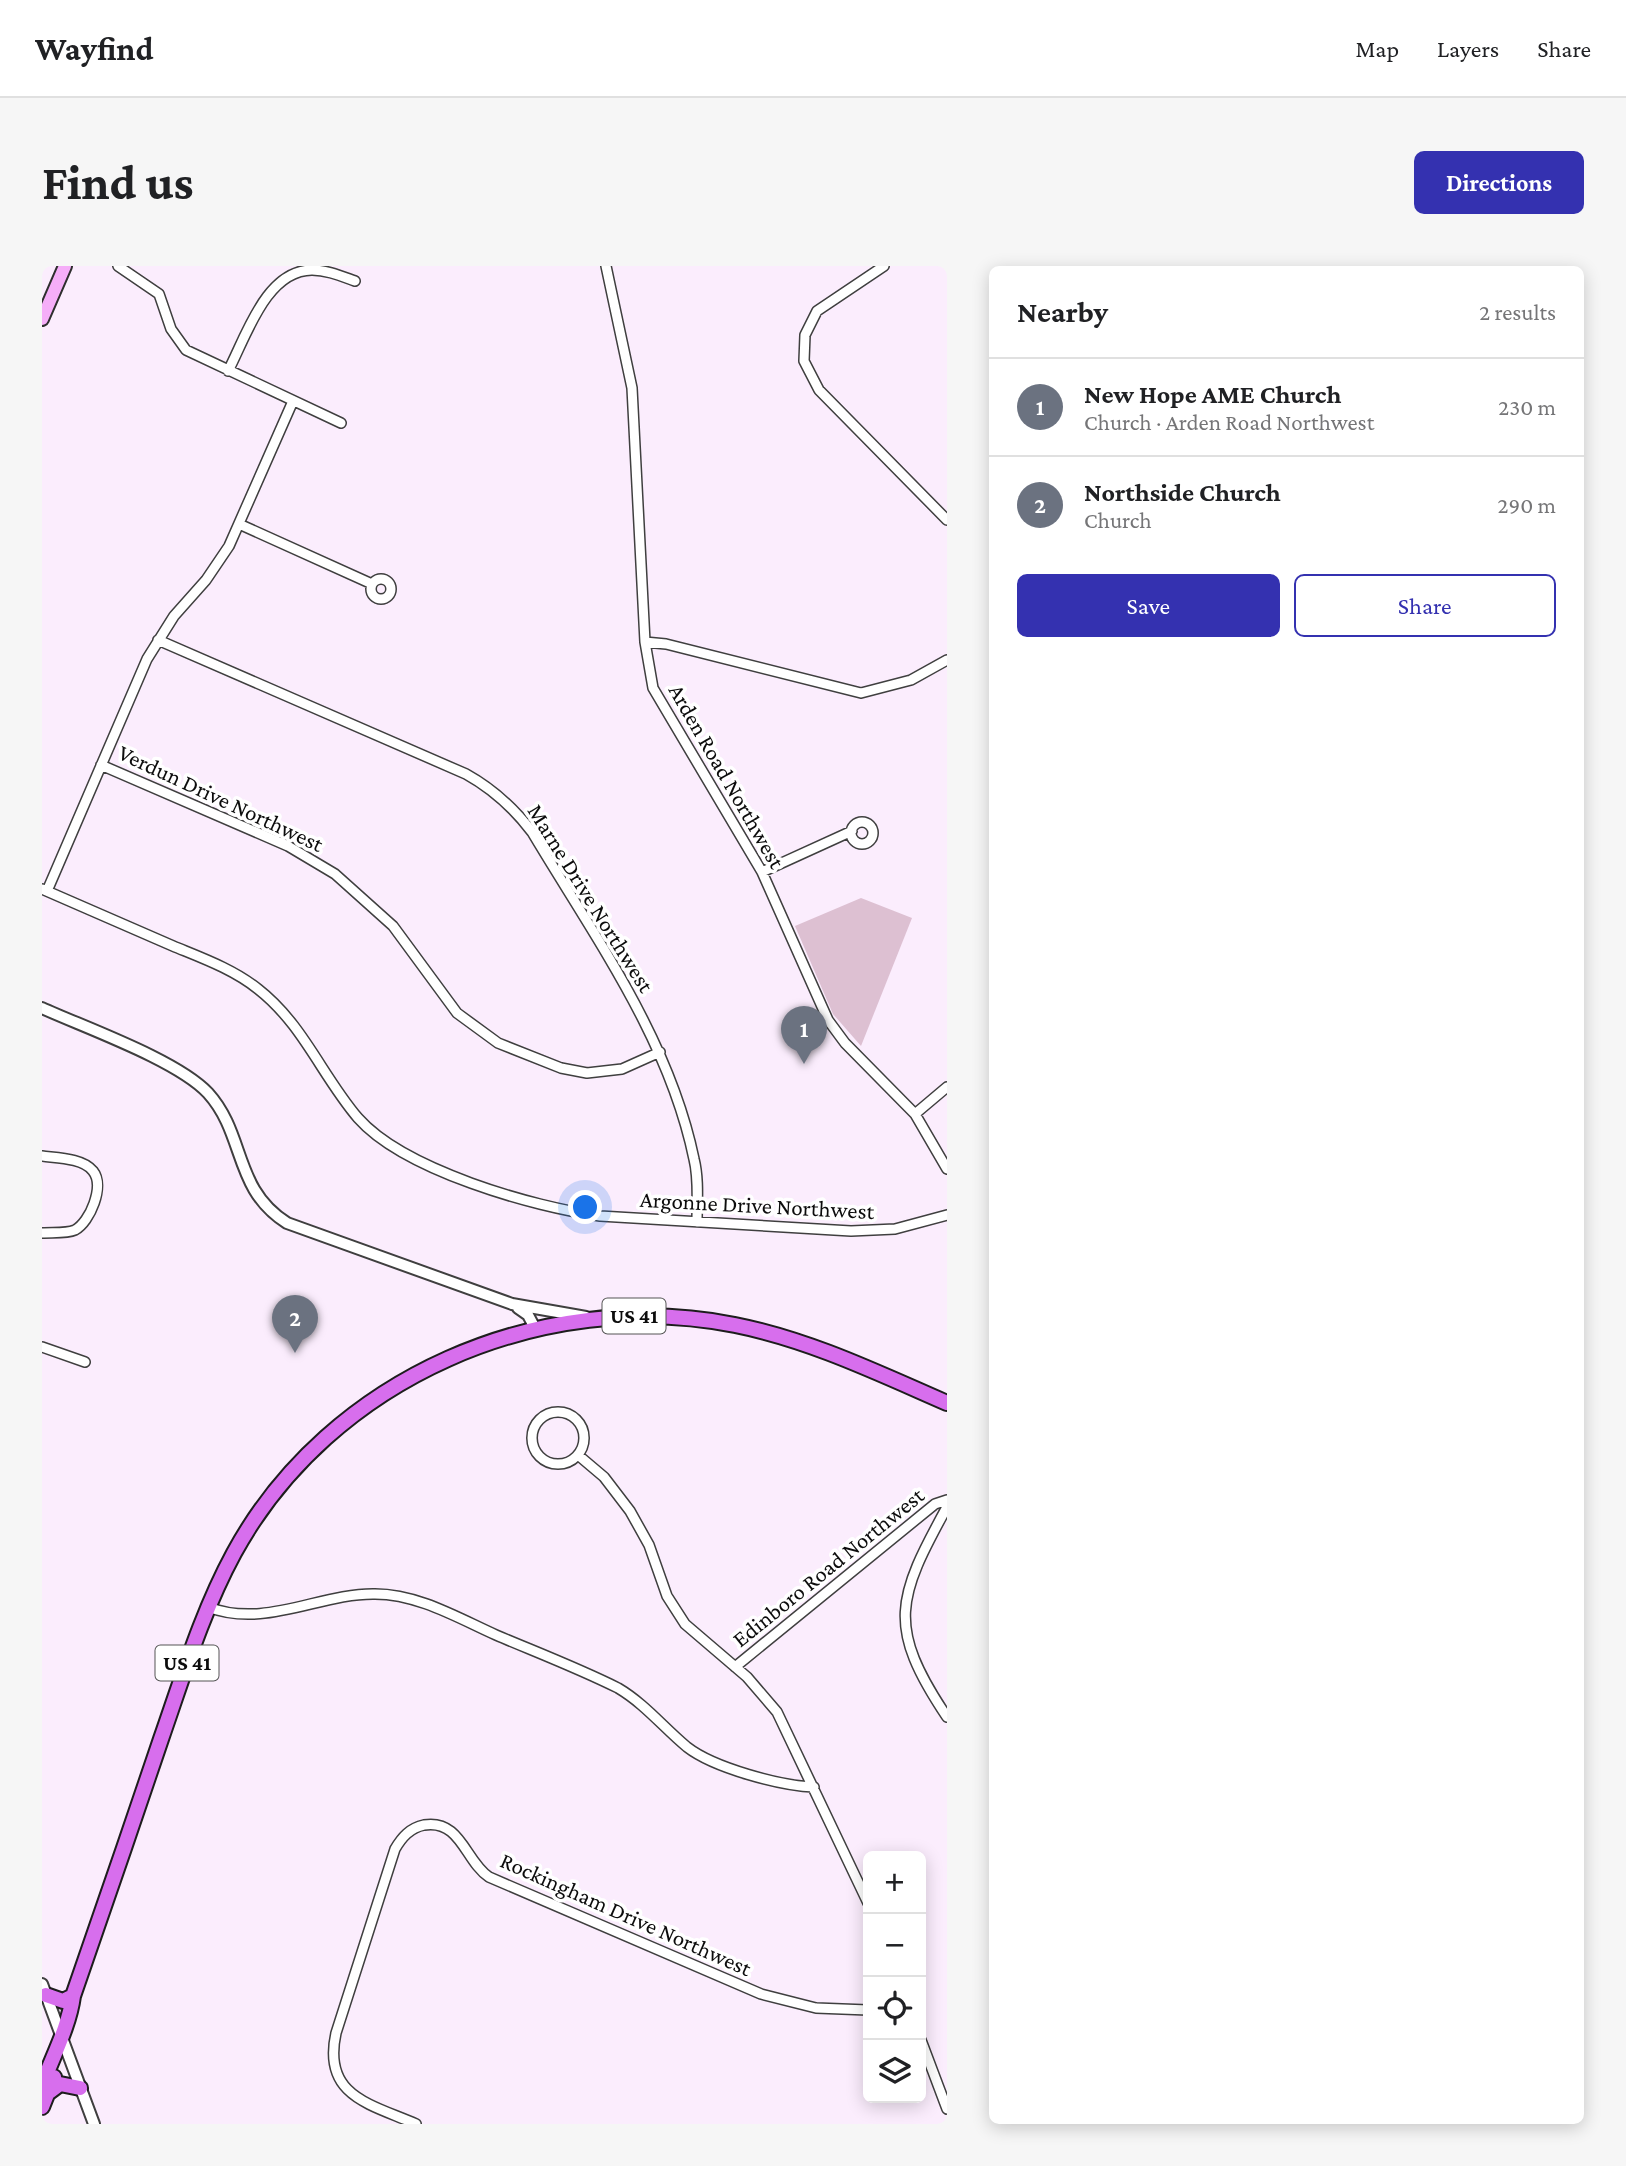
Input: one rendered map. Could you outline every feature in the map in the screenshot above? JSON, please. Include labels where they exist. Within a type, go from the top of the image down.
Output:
[{"type":"main road","points":[[42,319],[65,266]]},
{"type":"main road","name":"US 41","points":[[70,2019],[73,1996],[212,1608],[254,1522],[313,1451],[389,1389],[437,1362],[539,1329],[596,1317],[687,1319],[772,1333],[827,1351],[947,1403]]},
{"type":"main road","name":"US 41","points":[[42,2107],[45,2089],[99,1947],[212,1608]]},
{"type":"main road","points":[[44,1990],[63,2001],[73,1996]]},
{"type":"main road","points":[[45,2089],[60,2084],[80,2088]]},
{"type":"street","points":[[118,266],[159,294],[171,329],[181,345],[195,356],[341,423]]},
{"type":"street","name":"Arden Road Northwest","points":[[606,266],[634,401],[645,642],[648,672],[659,702],[762,872],[828,1020],[845,1044],[915,1114],[947,1169]]},
{"type":"street","points":[[884,266],[817,311],[805,334],[804,361],[819,390],[947,520]]},
{"type":"street","points":[[228,371],[268,296],[281,281],[310,270],[355,281]]},
{"type":"street","points":[[44,890],[158,640],[217,565],[239,524],[293,401]]},
{"type":"street","points":[[239,524],[372,584]]},
{"type":"street","name":"Marne Drive Northwest","points":[[158,640],[466,774],[499,795],[532,832],[651,1032],[672,1080],[695,1160],[697,1222]]},
{"type":"street","points":[[645,642],[666,644],[861,693],[911,680],[947,660]]},
{"type":"street","name":"Verdun Drive Northwest","points":[[101,765],[288,846],[335,874],[393,926],[457,1013],[498,1043],[561,1068],[587,1073],[622,1069],[660,1052]]},
{"type":"street","points":[[762,872],[852,831]]},
{"type":"street","name":"Argonne Drive Northwest","points":[[44,890],[222,967],[257,988],[296,1026],[359,1118],[381,1139],[407,1155],[508,1195],[562,1210],[600,1216],[872,1231],[918,1224],[947,1215]]},
{"type":"street","points":[[42,1008],[191,1078],[221,1112],[254,1193],[277,1216],[299,1228],[512,1304],[596,1317]]},
{"type":"street","points":[[915,1114],[947,1087]]},
{"type":"street","points":[[42,1156],[82,1163],[93,1171],[96,1178],[94,1202],[80,1226],[73,1231],[42,1233]]},
{"type":"street","points":[[512,1304],[528,1315],[539,1329]]},
{"type":"street","points":[[530,1308],[539,1316],[539,1329]]},
{"type":"street","points":[[42,1347],[85,1362]]},
{"type":"street","points":[[557,1412],[575,1419],[584,1435],[578,1455],[560,1464],[541,1458],[532,1439],[538,1421],[557,1412]]},
{"type":"street","points":[[578,1455],[604,1477],[630,1511],[649,1545],[667,1596],[685,1624],[758,1688],[777,1712],[863,1892]]},
{"type":"street","name":"Edinboro Road Northwest","points":[[734,1667],[935,1504],[947,1500]]},
{"type":"street","points":[[947,1507],[908,1582],[905,1613],[908,1642],[947,1717]]},
{"type":"street","points":[[212,1608],[247,1614],[302,1609],[365,1594],[409,1598],[618,1688],[646,1707],[687,1746],[707,1759],[744,1772],[814,1787]]},
{"type":"street","name":"Rockingham Drive Northwest","points":[[416,2124],[351,2094],[338,2078],[332,2054],[336,2033],[395,1849],[400,1840],[416,1827],[434,1825],[454,1833],[473,1863],[489,1877],[761,1994],[816,2008],[863,2010]]},
{"type":"street","points":[[44,1990],[94,2124]]},
{"type":"street","points":[[926,2053],[947,2109]]},
{"type":"shaded area","points":[[861,898],[912,918],[861,1046],[833,1014],[795,926]]},
{"type":"place","name":"New Hope AME Church","points":[[804,1064]]},
{"type":"place","name":"Northside Church","points":[[295,1353]]}]
